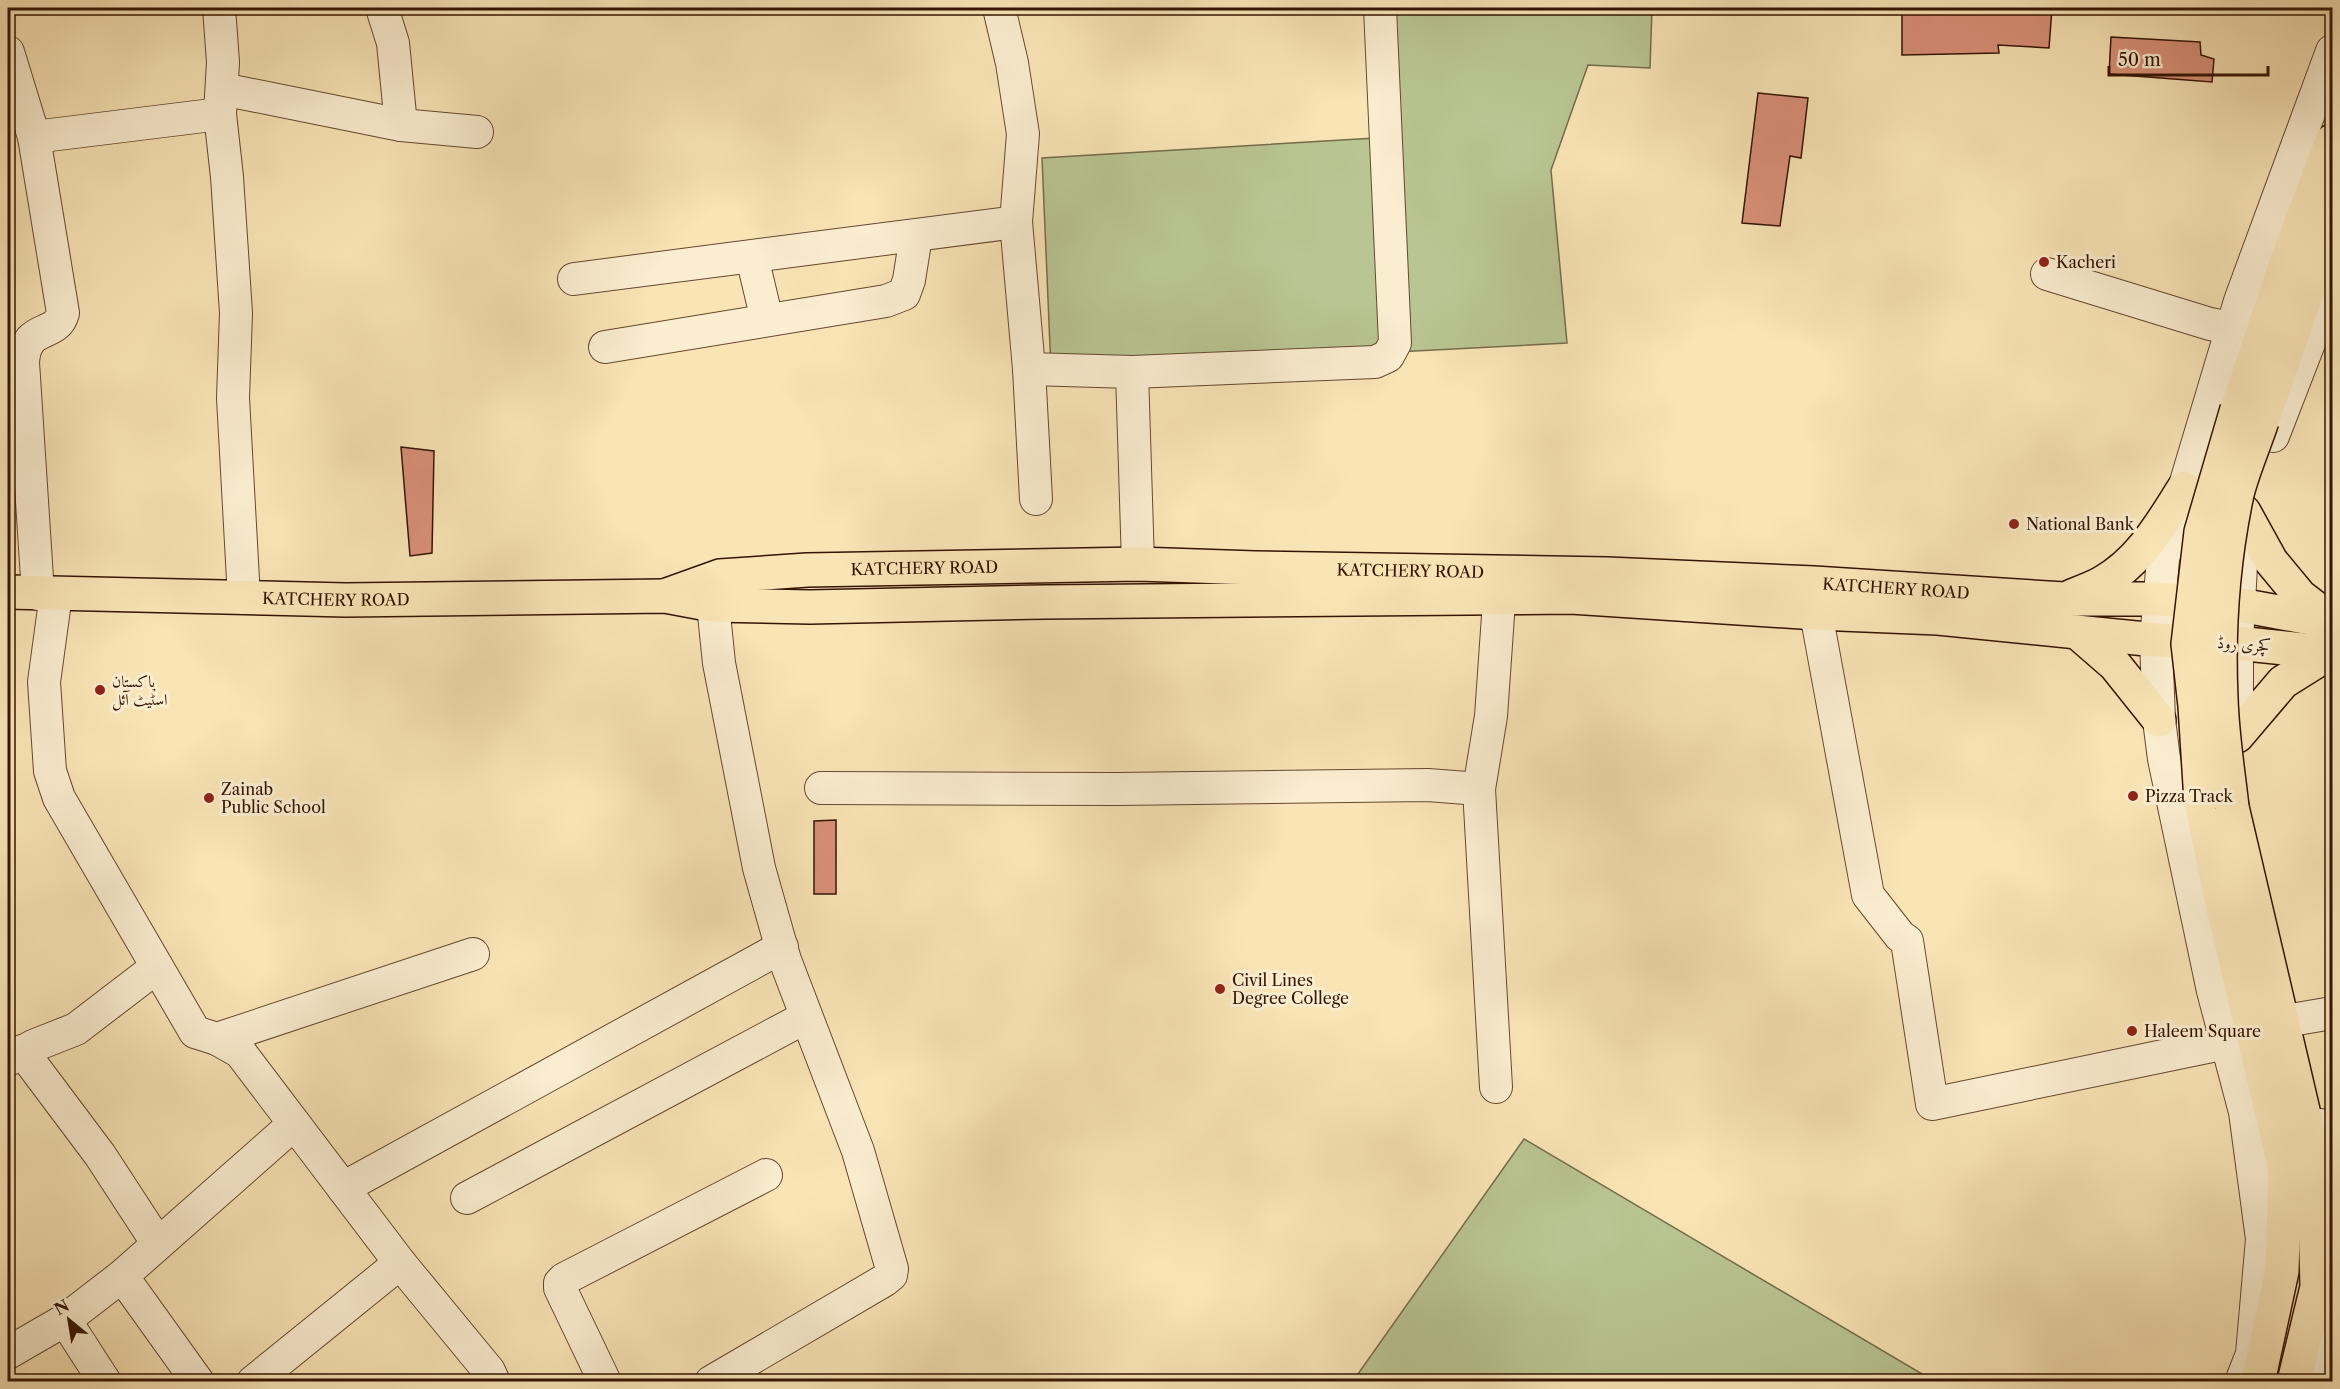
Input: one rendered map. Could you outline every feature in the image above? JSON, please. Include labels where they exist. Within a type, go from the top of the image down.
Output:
[{"type":"main road","points":[[2294,1382],[2317,1287],[2313,1153],[2217,804],[2195,706],[2188,644],[2201,532],[2219,465],[2276,292],[2332,141]]},
{"type":"main road","points":[[2258,1382],[2282,1271],[2285,1169],[2222,904],[2217,804],[2221,700],[2220,654],[2231,531],[2238,492],[2332,221]]},
{"type":"main road","points":[[2064,599],[2102,584],[2128,564],[2150,543],[2184,488]]},
{"type":"main road","points":[[2244,512],[2271,561],[2332,637]]},
{"type":"main road","name":"KATCHERY ROAD","points":[[665,596],[720,576],[807,570],[1044,565],[1138,564],[1255,584]]},
{"type":"main road","points":[[1044,565],[1044,602]]},
{"type":"main road","points":[[807,570],[810,607]]},
{"type":"main road","name":"KATCHERY ROAD","points":[[34,593],[346,600],[665,596],[713,605],[810,607],[1044,602],[1255,584],[1501,584],[1608,587],[1814,583],[2064,599],[2159,599]]},
{"type":"main road","name":"KATCHERY ROAD","points":[[1608,587],[1816,613],[1938,618],[2156,640]]},
{"type":"main road","points":[[2159,599],[2240,605],[2332,637]]},
{"type":"main road","points":[[2077,632],[2115,665],[2159,720]]},
{"type":"main road","points":[[2237,736],[2283,682],[2332,637]]},
{"type":"main road","name":"کچری روڈ","points":[[2156,640],[2237,643],[2332,637]]},
{"type":"street","points":[[219,8],[223,62],[221,101],[236,313],[233,398],[244,598]]},
{"type":"street","points":[[382,8],[393,43],[401,125]]},
{"type":"street","points":[[999,8],[1012,63],[1023,134],[1016,222],[1029,369],[1036,499]]},
{"type":"street","points":[[1029,369],[1132,372],[1375,362],[1388,356],[1395,343],[1380,8]]},
{"type":"street","points":[[2241,1382],[2252,1354],[2262,1239],[2245,1112],[2213,991],[2166,771],[2159,720],[2156,640],[2163,559],[2184,488],[2232,328],[2332,51]]},
{"type":"street","points":[[8,52],[34,137],[63,313],[61,322],[28,340],[23,362],[34,593],[44,682],[50,771],[58,798],[195,1032],[217,1039],[240,1052],[400,1263],[489,1371],[494,1382]]},
{"type":"street","points":[[34,137],[221,101],[401,125],[477,132]]},
{"type":"street","points":[[574,279],[1016,222]]},
{"type":"street","points":[[605,347],[886,301],[904,294],[909,280],[916,236]]},
{"type":"street","points":[[752,256],[767,320]]},
{"type":"street","points":[[2047,274],[2210,324],[2232,328]]},
{"type":"street","points":[[2332,284],[2244,512],[2237,643],[2239,772],[2331,1172],[2332,1195]]},
{"type":"street","points":[[1132,372],[1138,564]]},
{"type":"street","points":[[1496,1087],[1479,789],[1491,716],[1501,584]]},
{"type":"street","points":[[711,1382],[891,1275],[890,1255],[858,1150],[806,1017],[782,948],[759,868],[719,663],[713,605]]},
{"type":"street","points":[[1816,613],[1868,895],[1900,936],[1908,941],[1932,1104],[2226,1043]]},
{"type":"street","points":[[820,788],[1118,789],[1428,785],[1479,789]]},
{"type":"street","points":[[342,1188],[782,948]]},
{"type":"street","points":[[217,1039],[473,954]]},
{"type":"street","points":[[157,967],[76,1029],[15,1056],[100,1155],[158,1244]]},
{"type":"street","points":[[2296,1019],[2332,1013]]},
{"type":"street","points":[[467,1198],[806,1017]]},
{"type":"street","points":[[8,1353],[66,1320],[122,1276],[294,1124]]},
{"type":"street","points":[[605,1382],[560,1288],[560,1283],[564,1278],[766,1175]]},
{"type":"street","points":[[253,1382],[400,1263]]},
{"type":"street","points":[[122,1276],[198,1382]]},
{"type":"street","points":[[2319,1382],[2332,1280]]},
{"type":"street","points":[[66,1320],[104,1381]]},
{"type":"green space","points":[[1387,8],[1652,8],[1650,68],[1588,65],[1551,170],[1567,343],[1051,370],[1042,158],[1392,137]]},
{"type":"green space","points":[[1524,1139],[1934,1381],[1353,1381]]},
{"type":"building","points":[[1902,8],[2052,8],[2049,48],[1998,45],[1999,53],[1902,55]]},
{"type":"building","points":[[2111,37],[2200,42],[2201,55],[2214,59],[2212,82],[2109,74]]},
{"type":"building","points":[[1758,93],[1808,98],[1801,158],[1790,156],[1780,226],[1742,223]]},
{"type":"building","points":[[401,447],[434,451],[432,553],[410,556]]},
{"type":"building","points":[[836,820],[836,894],[814,894],[814,821]]},
{"type":"place","name":"Kacheri","points":[[2044,262]]},
{"type":"place","name":"National Bank","points":[[2014,524]]},
{"type":"place","name":"پاکستان اسٹیٹ آئل","points":[[100,690]]},
{"type":"place","name":"Pizza Track","points":[[2133,796]]},
{"type":"place","name":"Zainab Public School","points":[[209,798]]},
{"type":"place","name":"Civil Lines Degree College","points":[[1220,989]]},
{"type":"place","name":"Haleem Square","points":[[2132,1031]]}]
